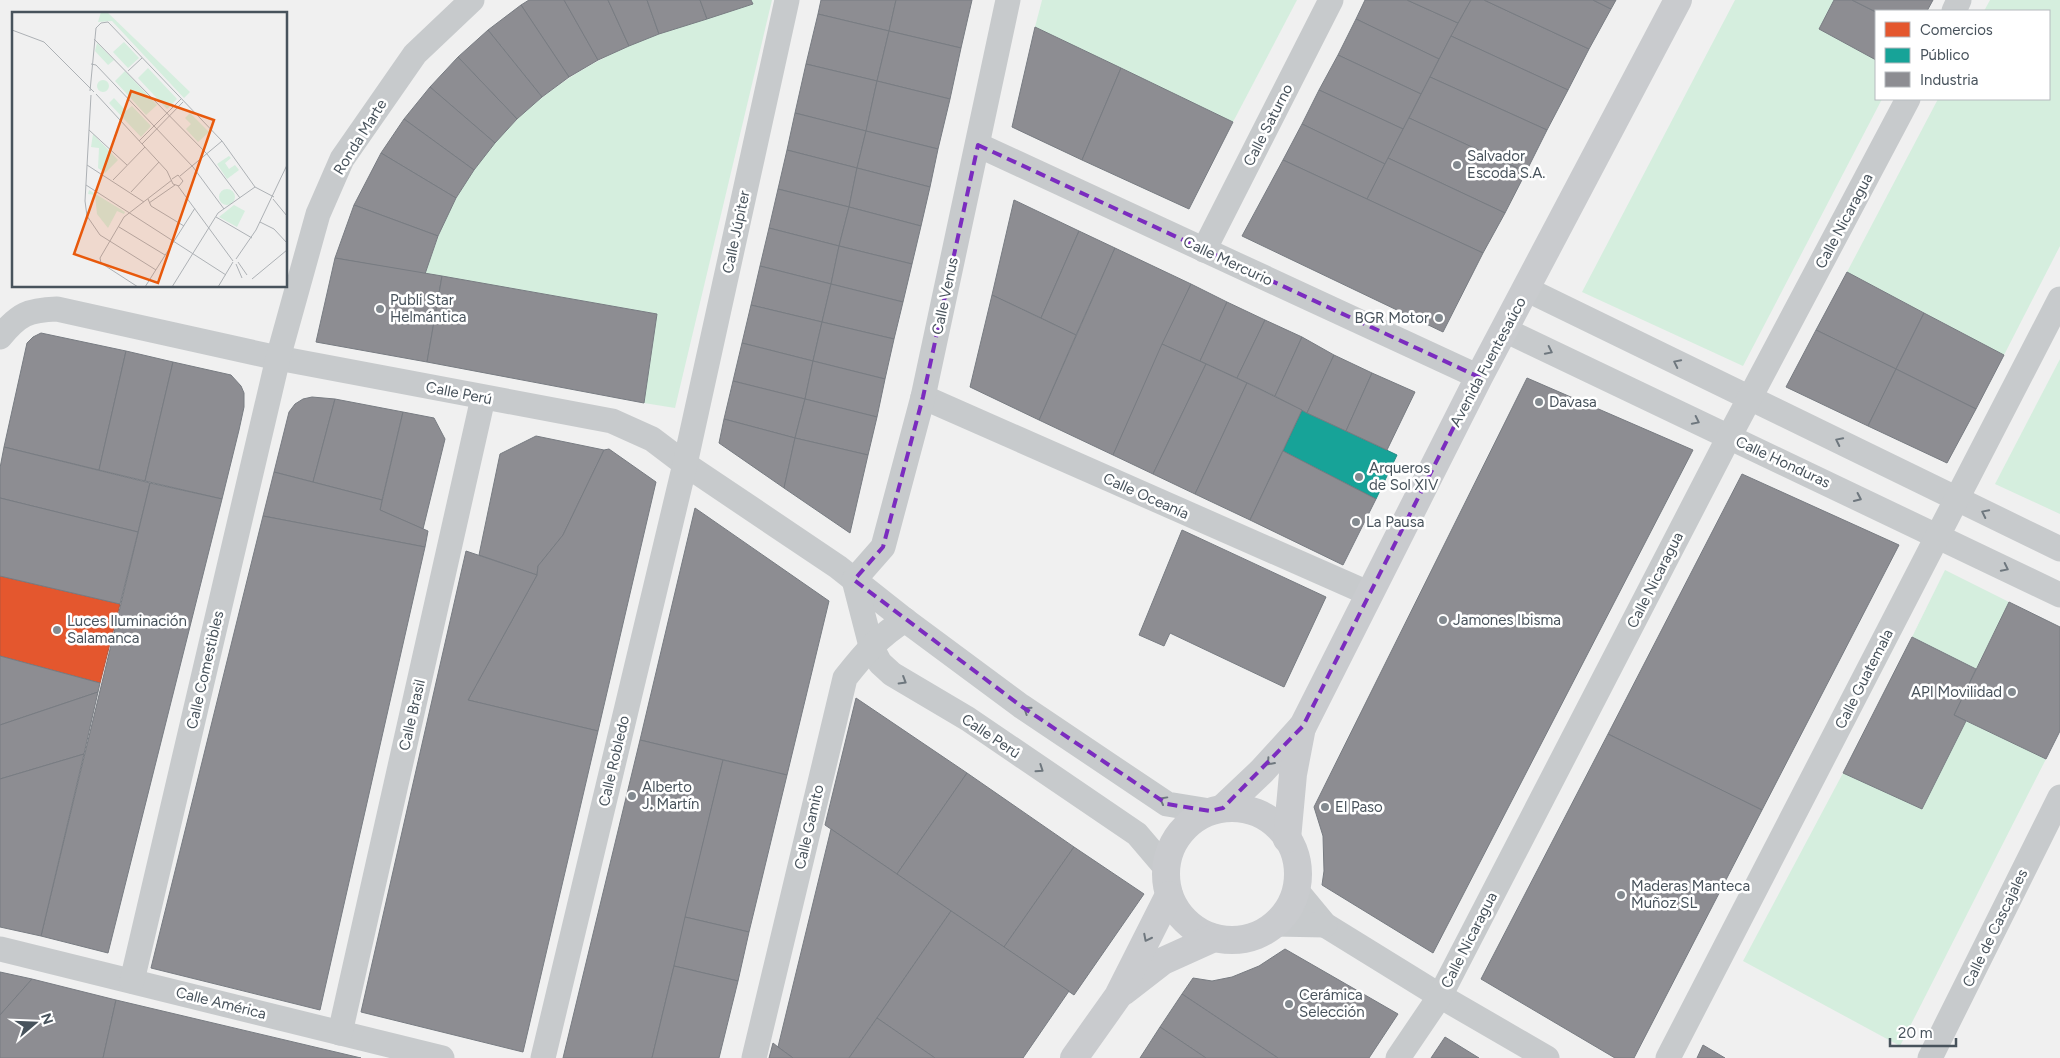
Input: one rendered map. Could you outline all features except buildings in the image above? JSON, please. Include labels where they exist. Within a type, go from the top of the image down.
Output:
[{"type":"street","name":"Ronda Marte","points":[[278,358],[318,214],[342,159],[414,54],[472,0]]},
{"type":"street","name":"Calle Júpiter","points":[[685,464],[787,0]]},
{"type":"street","name":"Calle Venus","points":[[854,580],[883,547],[923,398],[1008,0]]},
{"type":"street","name":"Calle Saturno","points":[[1204,250],[1331,0]]},
{"type":"street","name":"Avenida Fuentesaúco","points":[[1216,810],[1262,772],[1303,726],[1479,378],[1678,0]]},
{"type":"street","name":"Calle Nicaragua","points":[[1398,1058],[1440,996],[1729,437],[1751,399],[1907,100]]},
{"type":"street","name":"Calle Mercurio","points":[[978,145],[1479,378]]},
{"type":"street","points":[[1526,289],[2060,549]]},
{"type":"street","name":"Calle Guatemala","points":[[1668,1058],[2060,299]]},
{"type":"street","name":"Calle Perú","points":[[0,337],[23,314],[57,309],[278,358],[612,421],[652,438],[685,464],[854,580],[1020,706],[1167,804],[1216,810]]},
{"type":"street","name":"Calle Honduras","points":[[1505,330],[2060,595]]},
{"type":"street","name":"Calle Comestibles","points":[[132,981],[278,358]]},
{"type":"street","name":"Calle Brasil","points":[[340,1033],[483,398]]},
{"type":"street","name":"Calle Oceanía","points":[[923,398],[1370,594]]},
{"type":"street","name":"Calle Robledo","points":[[543,1058],[685,464]]},
{"type":"street","name":"Calle Perú","points":[[854,580],[871,646],[880,663],[892,674],[968,719],[1137,834],[1166,868]]},
{"type":"street","name":"Calle Gamito","points":[[754,1058],[845,678],[871,646],[886,632],[905,620]]},
{"type":"street","name":"Avenida Fuentesaúco","points":[[1287,839],[1293,774],[1303,726]]},
{"type":"street","name":"Calle de Cascajales","points":[[1930,1058],[2060,797]]},
{"type":"street","points":[[1241,809],[1260,814],[1275,824],[1287,839],[1297,864],[1296,890],[1288,908],[1275,924],[1262,933],[1246,939],[1230,940],[1214,938],[1194,929],[1179,914],[1169,895],[1166,882],[1166,868],[1173,844],[1188,824],[1216,810],[1241,809]]},
{"type":"street","points":[[1296,890],[1324,925],[1440,996],[1547,1058]]},
{"type":"street","points":[[1074,1058],[1118,996],[1169,895]]},
{"type":"street","points":[[1275,924],[1324,925]]},
{"type":"street","points":[[1118,996],[1163,961],[1214,938]]},
{"type":"street","name":"Calle América","points":[[0,949],[442,1058]]},
{"type":"highlighted area","points":[[978,145],[1479,377],[1303,726],[1223,808],[1210,811],[1167,804],[1021,706],[854,580],[883,547],[923,397]]},
{"type":"green space","points":[[751,0],[772,0],[675,408],[644,403],[657,314],[425,274],[439,235],[457,197],[490,149],[530,108],[576,74],[627,47],[689,24],[752,4]]},
{"type":"green space","points":[[1042,0],[1297,0],[1233,122],[1035,27]]},
{"type":"green space","points":[[1735,0],[1834,0],[1819,29],[1875,59],[1875,100],[1881,100],[1743,366],[1582,292]]},
{"type":"green space","points":[[1990,0],[2060,0],[2060,246],[2004,355],[1847,272],[1937,100],[2050,100],[2050,10],[1985,10]]},
{"type":"green space","points":[[2060,359],[2060,514],[1995,484]]},
{"type":"green space","points":[[1945,570],[2009,602],[1976,669],[1912,637]]},
{"type":"green space","points":[[1966,721],[2046,759],[1900,1046],[1743,961],[1843,773],[1922,809]]},
{"type":"place","name":"Salvador Escoda S.A.","points":[[1457,165]]},
{"type":"place","name":"Publi Star Helmántica","points":[[380,309]]},
{"type":"place","name":"BGR Motor","points":[[1439,318]]},
{"type":"place","name":"Davasa","points":[[1539,402]]},
{"type":"place","name":"Arqueros de Sol XIV","points":[[1359,477]]},
{"type":"place","name":"La Pausa","points":[[1356,522]]},
{"type":"place","name":"Jamones Ibisma","points":[[1443,620]]},
{"type":"place","name":"Luces Iluminación Salamanca","points":[[57,630]]},
{"type":"place","name":"API Movilidad","points":[[2012,692]]},
{"type":"place","name":"Alberto J. Martín","points":[[632,796]]},
{"type":"place","name":"El Paso","points":[[1325,807]]},
{"type":"place","name":"Maderas Manteca Muñoz SL","points":[[1621,895]]},
{"type":"place","name":"Cerámica Selección","points":[[1289,1004]]}]
